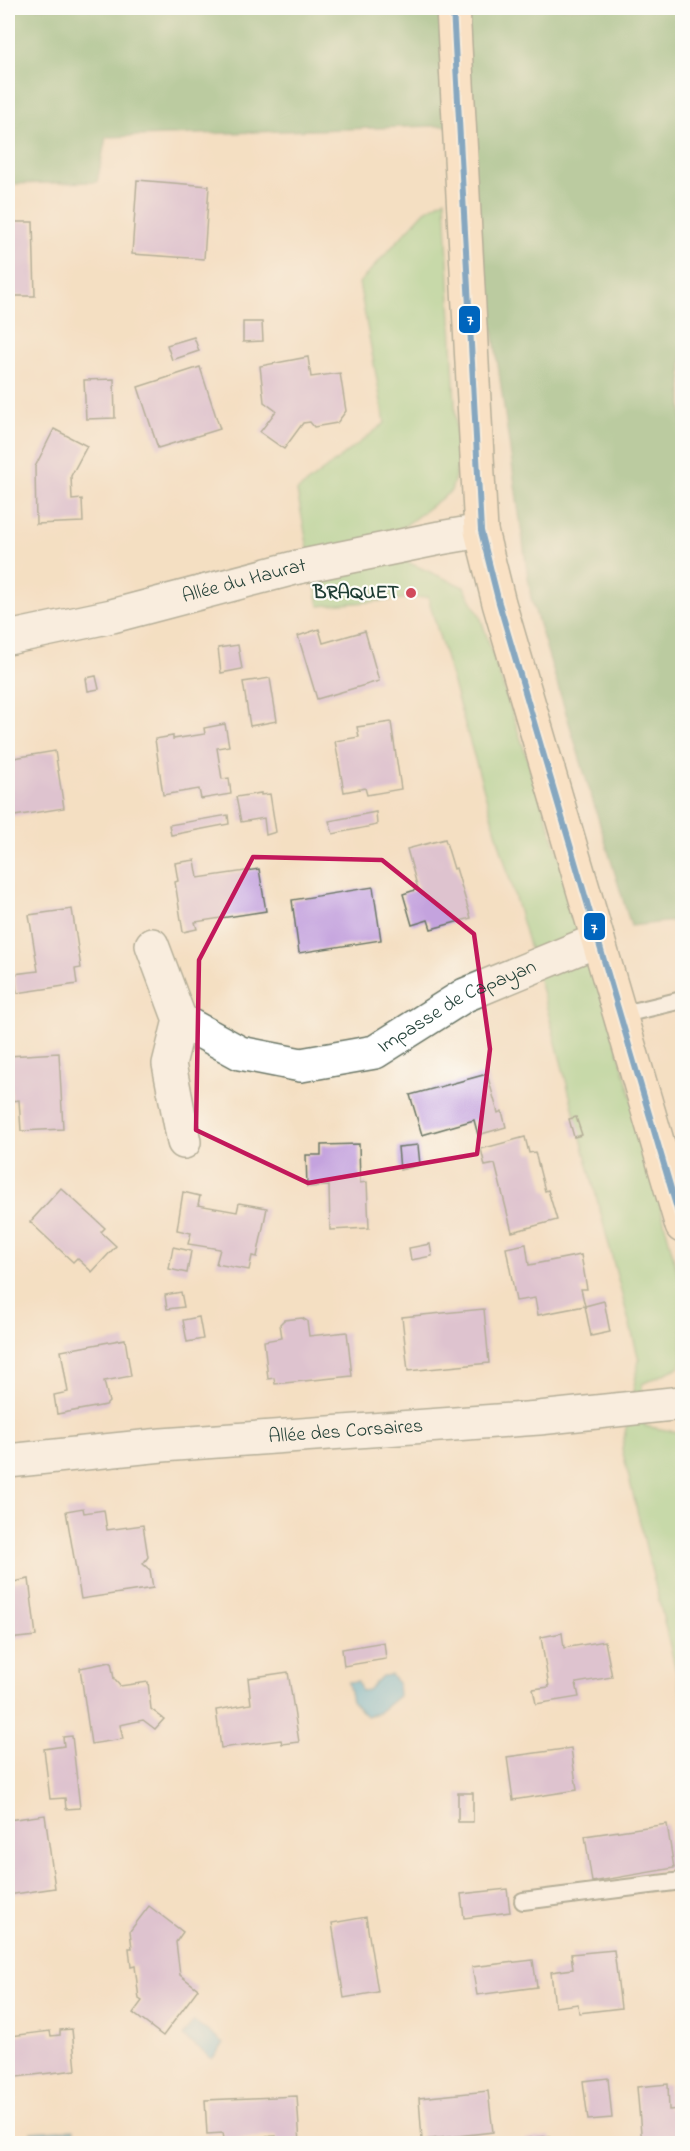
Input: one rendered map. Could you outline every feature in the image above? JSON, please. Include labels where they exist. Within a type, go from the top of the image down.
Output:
[{"type":"main road","points":[[453,8],[481,531],[499,603],[682,1226]]},
{"type":"street","name":"Allée du Haurat","points":[[8,638],[112,616],[298,567],[481,531]]},
{"type":"street","name":"Impasse de Capayan","points":[[180,1020],[240,1053],[301,1065],[375,1052],[465,995],[598,940]]},
{"type":"street","points":[[152,945],[180,1020],[169,1064],[184,1142]]},
{"type":"street","name":"Allée des Corsaires","points":[[8,1461],[162,1445],[539,1418],[682,1402]]},
{"type":"lane","points":[[620,1015],[682,1000]]},
{"type":"lane","points":[[523,1901],[682,1881]]},
{"type":"highlighted area","points":[[253,857],[382,860],[474,934],[490,1049],[477,1154],[308,1183],[196,1130],[199,960]]},
{"type":"green space","points":[[8,8],[682,8],[682,920],[631,926],[531,598],[464,125],[106,137],[97,182],[8,184]]},
{"type":"green space","points":[[445,199],[458,466],[451,491],[402,528],[405,561],[464,587],[480,616],[580,918],[639,1123],[682,1291],[682,1360],[679,1367],[642,1384],[645,1426],[682,1433],[682,1695],[622,1449],[639,1360],[547,1008],[428,597],[319,606],[297,491],[385,423],[359,283],[425,211]]},
{"type":"water","points":[[391,1675],[398,1683],[399,1696],[378,1713],[366,1716],[352,1702],[348,1682],[358,1681],[361,1691],[368,1690],[382,1676]]},
{"type":"water","points":[[194,2021],[224,2044],[212,2059],[183,2036]]},
{"type":"water","points":[[74,2129],[76,2143],[25,2143],[24,2141],[32,2137],[31,2132]]},
{"type":"building","points":[[137,180],[209,186],[204,259],[132,254]]},
{"type":"building","points":[[8,222],[33,222],[35,296],[8,296]]},
{"type":"building","points":[[243,322],[262,322],[263,341],[243,342]]},
{"type":"building","points":[[194,337],[199,351],[172,360],[167,345]]},
{"type":"building","points":[[308,357],[311,377],[340,373],[346,411],[337,423],[314,427],[310,422],[303,423],[284,449],[260,432],[276,411],[264,402],[260,366]]},
{"type":"building","points":[[200,367],[220,429],[158,448],[138,387]]},
{"type":"building","points":[[114,379],[115,418],[86,419],[84,380]]},
{"type":"building","points":[[54,429],[87,446],[71,476],[72,500],[82,499],[83,522],[36,524],[35,467]]},
{"type":"building","points":[[319,629],[323,643],[365,631],[379,681],[317,699],[298,636]]},
{"type":"building","points":[[238,645],[242,669],[221,673],[218,648]]},
{"type":"building","points":[[96,676],[99,689],[88,691],[86,678]]},
{"type":"building","points":[[270,678],[277,721],[250,726],[243,682]]},
{"type":"building","points":[[391,722],[401,789],[367,795],[365,788],[344,792],[335,741],[359,737],[357,727]]},
{"type":"building","points":[[225,724],[229,746],[217,748],[222,779],[229,778],[231,794],[201,799],[199,789],[163,795],[155,739],[205,734],[204,728]]},
{"type":"building","points":[[55,751],[64,808],[8,817],[8,759]]},
{"type":"building","points":[[261,793],[261,795],[270,794],[276,832],[266,835],[264,818],[241,822],[236,797]]},
{"type":"building","points":[[376,812],[377,825],[333,834],[329,821]]},
{"type":"building","points":[[228,815],[229,824],[171,835],[169,825]]},
{"type":"building","points":[[445,839],[471,918],[431,929],[428,920],[412,925],[403,894],[418,889],[407,849]]},
{"type":"building","points":[[195,860],[198,878],[259,869],[266,911],[195,922],[197,929],[183,932],[175,882],[178,881],[175,863]]},
{"type":"building","points":[[373,887],[381,940],[299,953],[292,900]]},
{"type":"building","points":[[72,909],[81,968],[75,969],[77,984],[17,993],[14,974],[38,971],[29,915]]},
{"type":"building","points":[[59,1053],[63,1129],[21,1131],[19,1100],[12,1101],[11,1086],[8,1086],[8,1056]]},
{"type":"building","points":[[487,1074],[498,1113],[502,1111],[506,1127],[478,1135],[474,1120],[422,1135],[410,1095]]},
{"type":"building","points":[[576,1117],[582,1135],[574,1137],[569,1119]]},
{"type":"building","points":[[525,1137],[529,1153],[535,1152],[545,1191],[548,1190],[557,1220],[512,1232],[495,1164],[485,1166],[481,1149]]},
{"type":"building","points":[[359,1144],[360,1183],[367,1182],[369,1228],[330,1230],[329,1186],[307,1187],[306,1155],[321,1155],[321,1145]]},
{"type":"building","points":[[418,1145],[420,1165],[400,1170],[398,1147]]},
{"type":"building","points":[[61,1188],[105,1228],[101,1232],[116,1246],[92,1272],[77,1258],[73,1262],[30,1222]]},
{"type":"building","points":[[183,1192],[200,1196],[198,1205],[237,1212],[239,1203],[267,1208],[257,1257],[252,1256],[249,1270],[216,1264],[220,1249],[188,1244],[191,1233],[177,1230]]},
{"type":"building","points":[[430,1244],[432,1256],[411,1260],[409,1248]]},
{"type":"building","points":[[526,1244],[529,1265],[581,1255],[587,1289],[581,1289],[585,1306],[538,1315],[535,1298],[516,1301],[506,1248]]},
{"type":"building","points":[[173,1247],[191,1251],[187,1273],[169,1269]]},
{"type":"building","points":[[181,1292],[184,1307],[167,1309],[165,1295]]},
{"type":"building","points":[[604,1301],[610,1332],[591,1336],[585,1306]]},
{"type":"building","points":[[484,1309],[489,1363],[408,1371],[402,1317]]},
{"type":"building","points":[[199,1317],[203,1339],[187,1342],[183,1320]]},
{"type":"building","points":[[302,1318],[307,1321],[309,1336],[347,1332],[352,1376],[275,1384],[274,1378],[268,1379],[264,1341],[282,1338],[280,1324],[284,1320]]},
{"type":"building","points":[[125,1339],[131,1376],[104,1381],[109,1402],[106,1405],[57,1414],[54,1395],[68,1392],[61,1351]]},
{"type":"building","points":[[83,1508],[84,1513],[104,1510],[107,1530],[143,1525],[148,1557],[143,1564],[150,1570],[153,1588],[81,1599],[66,1511]]},
{"type":"building","points":[[29,1579],[36,1636],[8,1639],[8,1583]]},
{"type":"building","points":[[562,1633],[564,1648],[605,1641],[612,1677],[576,1683],[579,1697],[536,1704],[533,1689],[549,1687],[541,1637]]},
{"type":"building","points":[[384,1642],[386,1659],[344,1666],[342,1649]]},
{"type":"building","points":[[111,1662],[114,1679],[120,1686],[148,1682],[151,1709],[164,1719],[155,1729],[143,1720],[120,1725],[123,1739],[91,1744],[80,1668]]},
{"type":"building","points":[[288,1672],[299,1742],[282,1744],[281,1740],[221,1748],[216,1710],[251,1704],[248,1678]]},
{"type":"building","points":[[72,1736],[80,1808],[66,1809],[65,1798],[50,1799],[44,1749],[64,1746],[63,1737]]},
{"type":"building","points":[[571,1748],[577,1790],[513,1800],[507,1757]]},
{"type":"building","points":[[458,1793],[473,1793],[473,1822],[458,1822]]},
{"type":"building","points":[[45,1815],[55,1888],[8,1895],[8,1820]]},
{"type":"building","points":[[667,1824],[674,1868],[592,1882],[585,1836]]},
{"type":"building","points":[[507,1889],[510,1912],[464,1918],[461,1894]]},
{"type":"building","points":[[149,1906],[183,1932],[176,1942],[180,1975],[198,1989],[163,2036],[133,2013],[142,2001],[139,1999],[135,1966],[131,1967],[130,1931]]},
{"type":"building","points":[[366,1917],[378,1992],[344,1998],[332,1923]]},
{"type":"building","points":[[614,1950],[621,2008],[579,2013],[578,2004],[555,2007],[551,1972],[573,1969],[571,1954]]},
{"type":"building","points":[[533,1960],[537,1987],[477,1995],[472,1967]]},
{"type":"building","points":[[72,2029],[76,2070],[8,2078],[8,2033],[11,2036],[50,2031],[51,2036],[60,2035],[60,2030]]},
{"type":"building","points":[[608,2078],[612,2118],[588,2120],[583,2081]]},
{"type":"building","points":[[668,2084],[669,2110],[680,2109],[682,2144],[642,2144],[637,2087]]},
{"type":"building","points":[[488,2091],[493,2132],[422,2140],[419,2098]]},
{"type":"building","points":[[297,2096],[300,2144],[276,2144],[276,2136],[224,2139],[223,2133],[207,2134],[205,2100]]},
{"type":"building","points":[[550,2136],[551,2144],[525,2144],[524,2139]]},
{"type":"transit line","name":"7","points":[[453,8],[481,531],[499,603],[682,1226]]},
{"type":"place","name":"BRAQUET","points":[[411,593]]}]
